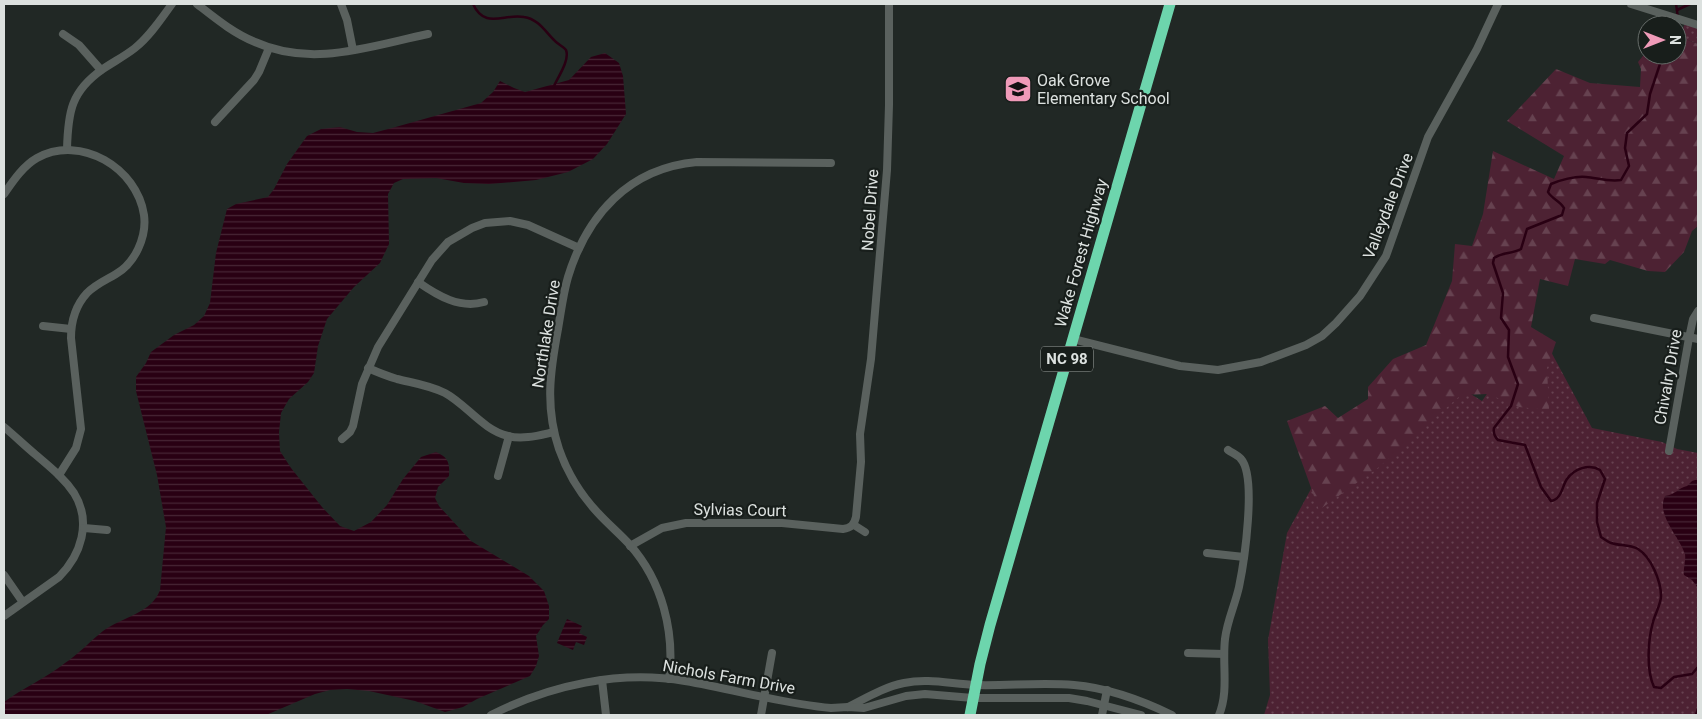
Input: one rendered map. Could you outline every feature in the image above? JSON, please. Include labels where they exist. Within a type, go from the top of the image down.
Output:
[{"type":"highway","name":"Wake Forest Highway","points":[[970,715],[975,685],[988,634],[1170,4]]},
{"type":"street","points":[[67,148],[68,120],[72,103],[83,86],[101,70],[134,49],[144,40],[172,4]]},
{"type":"street","points":[[197,4],[239,34],[269,48],[308,55],[332,55],[428,34]]},
{"type":"street","points":[[341,4],[348,20],[353,50]]},
{"type":"street","name":"Nobel Drive","points":[[854,525],[861,462],[860,434],[871,359],[887,170],[889,4]]},
{"type":"street","name":"Valleydale Drive","points":[[1073,340],[1180,366],[1218,370],[1261,362],[1306,345],[1322,336],[1360,296],[1386,256],[1428,137],[1477,49],[1498,4]]},
{"type":"street","points":[[1631,4],[1698,25]]},
{"type":"street","points":[[63,34],[80,45],[101,70]]},
{"type":"street","points":[[215,122],[254,80],[269,48]]},
{"type":"street","points":[[4,194],[26,166],[38,158],[67,148],[86,151],[98,156],[125,176],[135,187],[144,216],[141,243],[134,257],[116,274],[97,284],[88,292],[76,311],[71,329],[81,429],[76,448],[59,475]]},
{"type":"street","name":"Northlake Drive","points":[[668,679],[670,647],[662,601],[651,576],[630,546],[598,513],[575,483],[554,432],[550,403],[551,368],[567,280],[579,248],[600,213],[618,195],[638,181],[668,167],[686,163],[710,162],[831,162]]},
{"type":"street","points":[[342,439],[350,432],[353,426],[362,384],[383,339],[418,282],[443,247],[462,232],[484,224],[510,222],[528,225],[579,248]]},
{"type":"street","points":[[418,282],[437,295],[454,301],[468,305],[484,302]]},
{"type":"street","name":"Chivalry Drive","points":[[1669,451],[1688,338],[1698,310]]},
{"type":"street","points":[[1594,318],[1698,339]]},
{"type":"street","points":[[43,326],[71,329]]},
{"type":"street","points":[[368,368],[386,376],[431,387],[445,393],[458,401],[488,426],[508,436],[529,436],[554,432]]},
{"type":"street","points":[[4,427],[59,475],[74,494],[79,504],[84,528],[79,550],[66,570],[4,616]]},
{"type":"street","points":[[498,476],[508,436]]},
{"type":"street","points":[[1220,715],[1225,693],[1224,654],[1226,629],[1238,588],[1248,525],[1244,465],[1240,458],[1228,450]]},
{"type":"street","name":"Sylvias Court","points":[[630,546],[662,528],[686,523],[782,523],[844,529],[854,525]]},
{"type":"street","points":[[854,525],[865,532]]},
{"type":"street","points":[[84,528],[107,530]]},
{"type":"street","points":[[1207,553],[1244,557]]},
{"type":"street","points":[[4,575],[22,602]]},
{"type":"street","points":[[761,715],[766,696],[772,653]]},
{"type":"street","points":[[1188,654],[1224,654]]},
{"type":"street","name":"Nichols Farm Drive","points":[[491,715],[543,693],[602,680],[632,677],[668,679],[825,707],[863,708],[916,694],[940,694],[973,698],[1069,698],[1104,704],[1141,715]]},
{"type":"street","points":[[602,680],[606,715]]},
{"type":"street","name":"Nichols Farm Drive","points":[[863,708],[891,686],[914,681],[934,680],[975,685],[1070,684],[1107,690],[1149,704],[1172,715]]},
{"type":"street","points":[[1102,715],[1107,690]]},
{"type":"green space","points":[[1687,23],[1698,26],[1698,44],[1687,40]]},
{"type":"green space","points":[[1687,40],[1698,44],[1698,226],[1692,231],[1684,252],[1665,272],[1648,271],[1610,260],[1605,264],[1575,259],[1568,286],[1540,279],[1531,327],[1556,342],[1547,368],[1549,410],[1519,407],[1488,394],[1461,395],[1379,467],[1319,510],[1287,421],[1325,406],[1338,418],[1368,399],[1368,387],[1393,359],[1426,345],[1452,281],[1455,244],[1472,246],[1483,214],[1493,151],[1554,179],[1564,156],[1507,121],[1556,69],[1590,83],[1640,87],[1641,69],[1639,65],[1687,65]]},
{"type":"green space","points":[[1529,333],[1549,348],[1592,428],[1662,442],[1677,449],[1698,453],[1698,715],[1264,715],[1270,695],[1268,640],[1287,533],[1324,465],[1408,355],[1482,401]]},
{"type":"shaded area","points":[[605,53],[619,63],[623,76],[626,114],[607,144],[593,159],[568,172],[536,180],[489,184],[464,183],[436,178],[403,179],[394,183],[388,194],[389,244],[380,263],[354,287],[327,319],[318,346],[314,373],[308,382],[289,399],[281,413],[280,451],[322,507],[340,526],[354,531],[371,522],[387,505],[403,479],[421,457],[436,452],[446,458],[449,476],[438,487],[435,498],[439,506],[471,541],[529,576],[544,591],[549,606],[549,619],[536,636],[539,656],[530,676],[463,707],[445,712],[415,701],[369,691],[347,689],[330,690],[315,694],[266,715],[4,715],[4,702],[75,656],[103,631],[136,614],[150,604],[160,590],[166,527],[157,475],[136,391],[136,377],[151,352],[174,335],[194,325],[204,316],[210,303],[216,253],[227,209],[236,204],[268,197],[287,164],[307,136],[321,129],[340,127],[357,132],[373,133],[392,128],[481,103],[493,92],[500,81],[525,92],[569,80],[591,57]]},
{"type":"shaded area","points":[[1698,480],[1698,588],[1692,580],[1684,575],[1685,554],[1663,511],[1665,496],[1687,486]]},
{"type":"shaded area","points":[[567,619],[582,626],[579,633],[587,637],[584,645],[576,642],[573,650],[557,643]]},
{"type":"waterway","points":[[473,4],[478,12],[489,18],[517,16],[529,18],[541,26],[566,50],[565,63],[554,86]]},
{"type":"waterway","points":[[1676,4],[1677,15]]},
{"type":"waterway","points":[[1677,10],[1690,4]]},
{"type":"waterway","points":[[1660,65],[1650,94],[1647,114],[1627,133],[1625,148],[1629,166],[1621,180],[1612,181],[1577,177],[1551,184],[1548,192],[1564,208],[1562,215],[1527,229],[1521,249],[1494,258],[1493,263],[1503,293],[1501,318],[1509,330],[1508,357],[1518,384],[1511,406],[1494,428],[1494,431],[1498,440],[1525,445],[1541,487],[1551,501],[1560,495],[1567,479],[1574,472],[1587,467],[1600,470],[1605,479],[1597,503],[1597,522],[1601,537],[1611,543],[1631,546],[1643,553],[1651,563],[1661,590],[1661,599],[1653,622],[1649,646],[1649,664],[1654,687],[1661,688],[1674,677],[1692,674],[1698,667]]},
{"type":"waterway","points":[[1696,715],[1698,709]]},
{"type":"place","name":"Oak Grove Elementary School","points":[[1018,89]]}]
